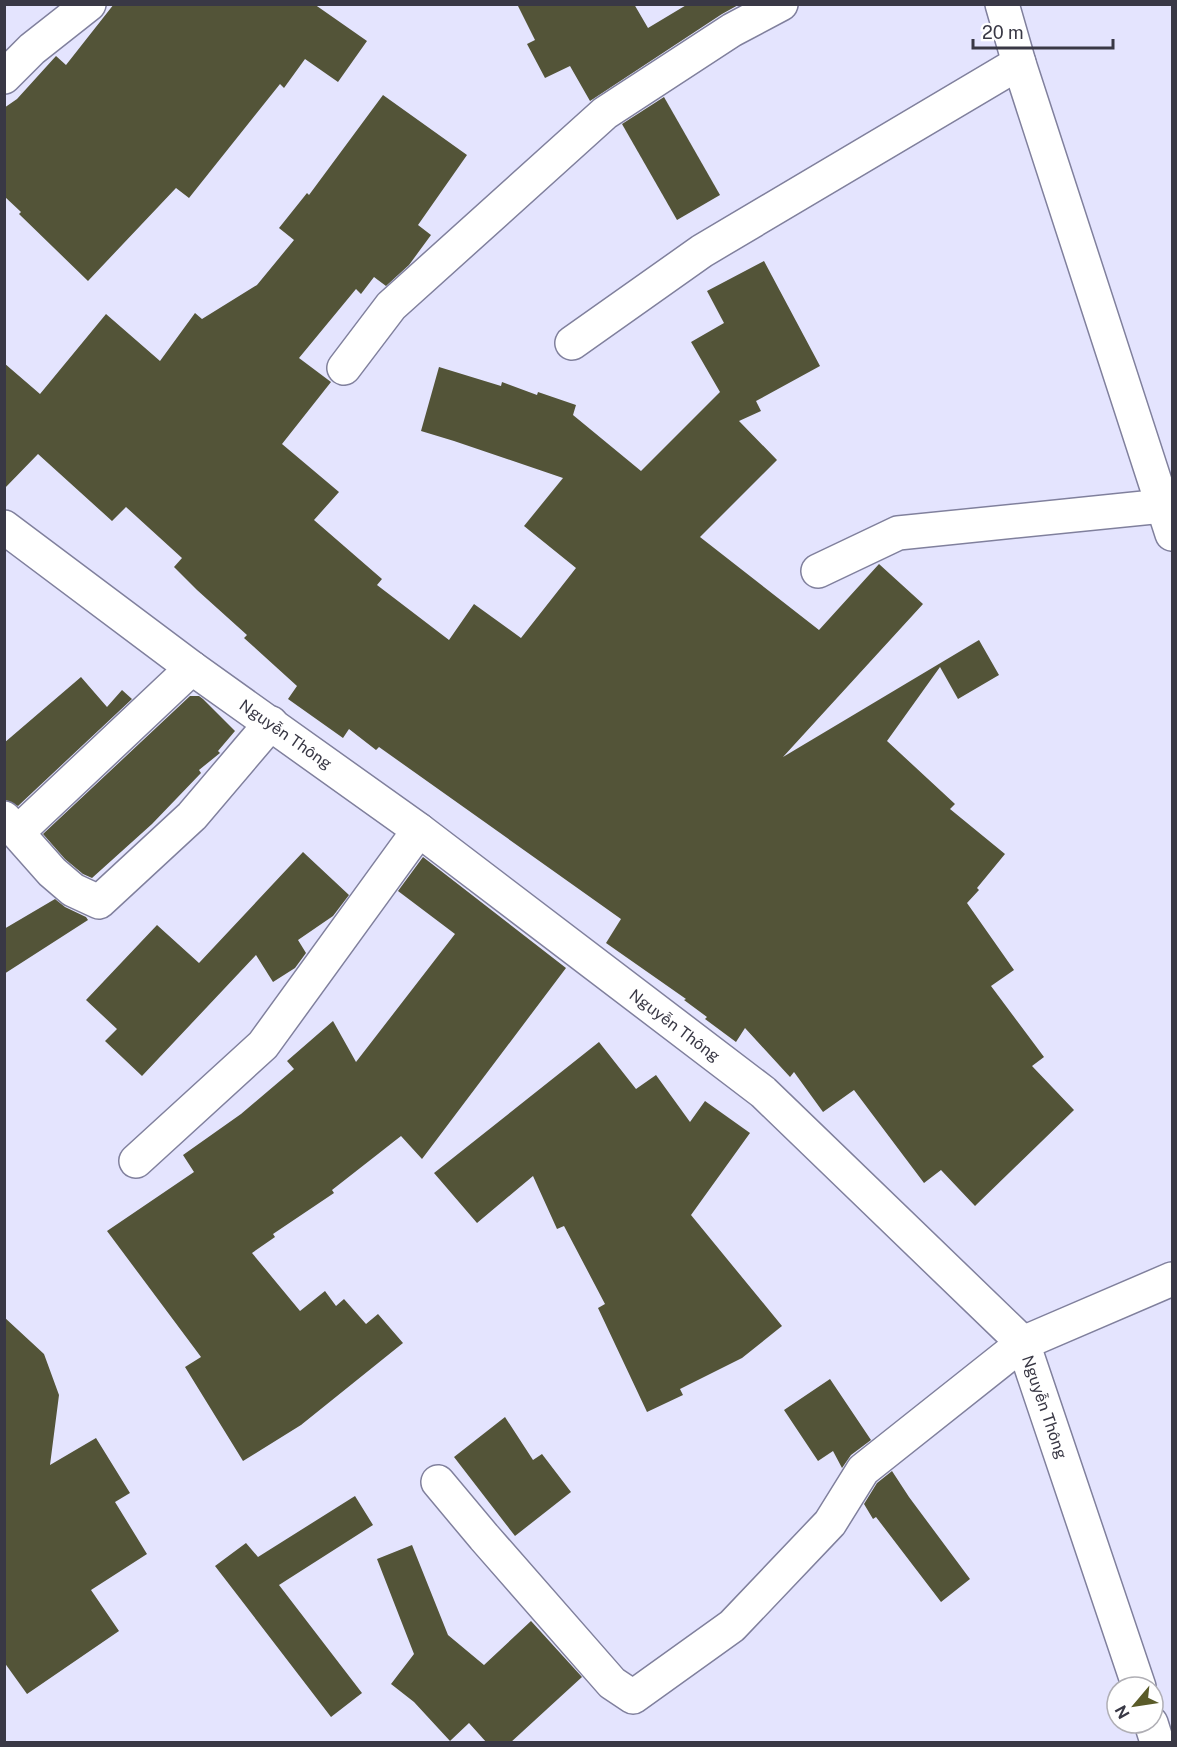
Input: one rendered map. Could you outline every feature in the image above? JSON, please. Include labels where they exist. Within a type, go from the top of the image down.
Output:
[{"type":"street","points":[[4,77],[32,49],[89,4]]},
{"type":"street","points":[[344,368],[391,306],[605,112],[732,30],[781,4]]},
{"type":"street","points":[[818,571],[897,533],[1168,520],[1019,63],[1002,4]]},
{"type":"street","points":[[572,343],[702,251],[1019,63]]},
{"type":"street","name":"Nguyễn Thông","points":[[4,527],[192,668],[419,830],[764,1092],[1023,1343],[1135,1675]]},
{"type":"street","points":[[192,668],[11,825],[52,872],[73,890],[99,902],[192,816],[271,723]]},
{"type":"street","points":[[136,1161],[263,1045],[419,830]]},
{"type":"street","points":[[438,1482],[612,1683],[633,1697],[732,1626],[830,1523],[863,1470],[1023,1343],[1173,1278]]},
{"type":"building","points":[[114,4],[314,4],[367,41],[338,82],[305,59],[284,88],[280,84],[189,198],[176,188],[88,281],[19,214],[21,212],[4,196],[4,108],[17,99],[56,56],[66,65]]},
{"type":"building","points":[[517,4],[634,4],[648,28],[688,4],[740,4],[590,101],[570,66],[545,78],[527,44],[535,40]]},
{"type":"building","points":[[383,95],[467,155],[418,225],[431,235],[409,265],[386,286],[374,277],[361,294],[356,289],[299,358],[331,382],[282,444],[339,492],[314,520],[382,579],[377,585],[449,640],[474,604],[521,638],[576,568],[524,526],[563,478],[421,431],[439,367],[501,386],[502,382],[537,395],[538,392],[576,405],[573,415],[641,471],[720,392],[691,342],[724,323],[707,291],[764,261],[820,366],[756,401],[761,411],[739,421],[777,460],[700,537],[819,630],[879,564],[923,604],[783,757],[979,640],[999,675],[958,699],[940,667],[887,741],[955,804],[950,809],[1005,854],[967,903],[1014,970],[991,986],[1044,1057],[1032,1066],[1074,1110],[975,1206],[941,1170],[924,1183],[854,1090],[823,1112],[794,1072],[790,1077],[745,1028],[736,1042],[705,1019],[707,1017],[684,1000],[686,999],[606,943],[621,919],[379,747],[376,750],[349,729],[343,738],[288,699],[297,686],[244,638],[247,635],[174,567],[182,558],[126,507],[112,521],[38,454],[4,489],[4,363],[40,394],[106,314],[160,361],[195,313],[202,319],[257,285],[294,240],[279,228],[307,193],[309,195]]},
{"type":"building","points":[[664,97],[720,195],[677,220],[622,124]]},
{"type":"building","points":[[81,677],[107,707],[122,690],[132,699],[18,806],[6,800],[4,743]]},
{"type":"building","points":[[190,696],[199,696],[203,699],[235,731],[218,751],[220,753],[199,770],[201,773],[152,824],[92,878],[83,874],[65,859],[43,834]]},
{"type":"building","points":[[303,852],[349,895],[333,916],[298,940],[306,953],[295,968],[273,982],[256,955],[142,1076],[105,1041],[117,1029],[86,1000],[157,925],[199,963]]},
{"type":"building","points":[[423,857],[566,968],[422,1159],[401,1136],[332,1190],[334,1193],[273,1234],[275,1237],[252,1253],[300,1311],[325,1291],[336,1306],[344,1299],[366,1324],[378,1314],[403,1343],[301,1425],[243,1461],[185,1367],[201,1357],[107,1231],[194,1172],[183,1155],[241,1114],[294,1069],[287,1061],[333,1021],[356,1062],[455,934],[398,891]]},
{"type":"building","points":[[55,899],[88,920],[4,974],[4,929]]},
{"type":"building","points":[[599,1042],[636,1089],[656,1075],[690,1122],[705,1101],[750,1133],[691,1215],[782,1326],[742,1358],[680,1389],[683,1395],[647,1412],[598,1308],[605,1304],[564,1226],[557,1229],[533,1176],[477,1223],[434,1173]]},
{"type":"building","points":[[4,1317],[44,1354],[59,1395],[50,1465],[96,1438],[130,1493],[115,1502],[147,1554],[91,1590],[119,1631],[27,1694],[4,1662]]},
{"type":"building","points":[[830,1379],[871,1440],[851,1455],[842,1468],[833,1451],[818,1461],[784,1410]]},
{"type":"building","points":[[505,1417],[533,1460],[542,1454],[571,1492],[515,1536],[454,1457]]},
{"type":"building","points":[[892,1471],[970,1579],[941,1602],[876,1517],[873,1519],[864,1504],[877,1483]]},
{"type":"building","points":[[355,1496],[373,1525],[279,1585],[362,1693],[331,1717],[215,1566],[246,1543],[258,1557]]},
{"type":"building","points":[[412,1545],[448,1635],[484,1665],[531,1621],[582,1677],[510,1743],[487,1743],[469,1723],[450,1741],[414,1702],[391,1684],[414,1654],[377,1559]]}]
